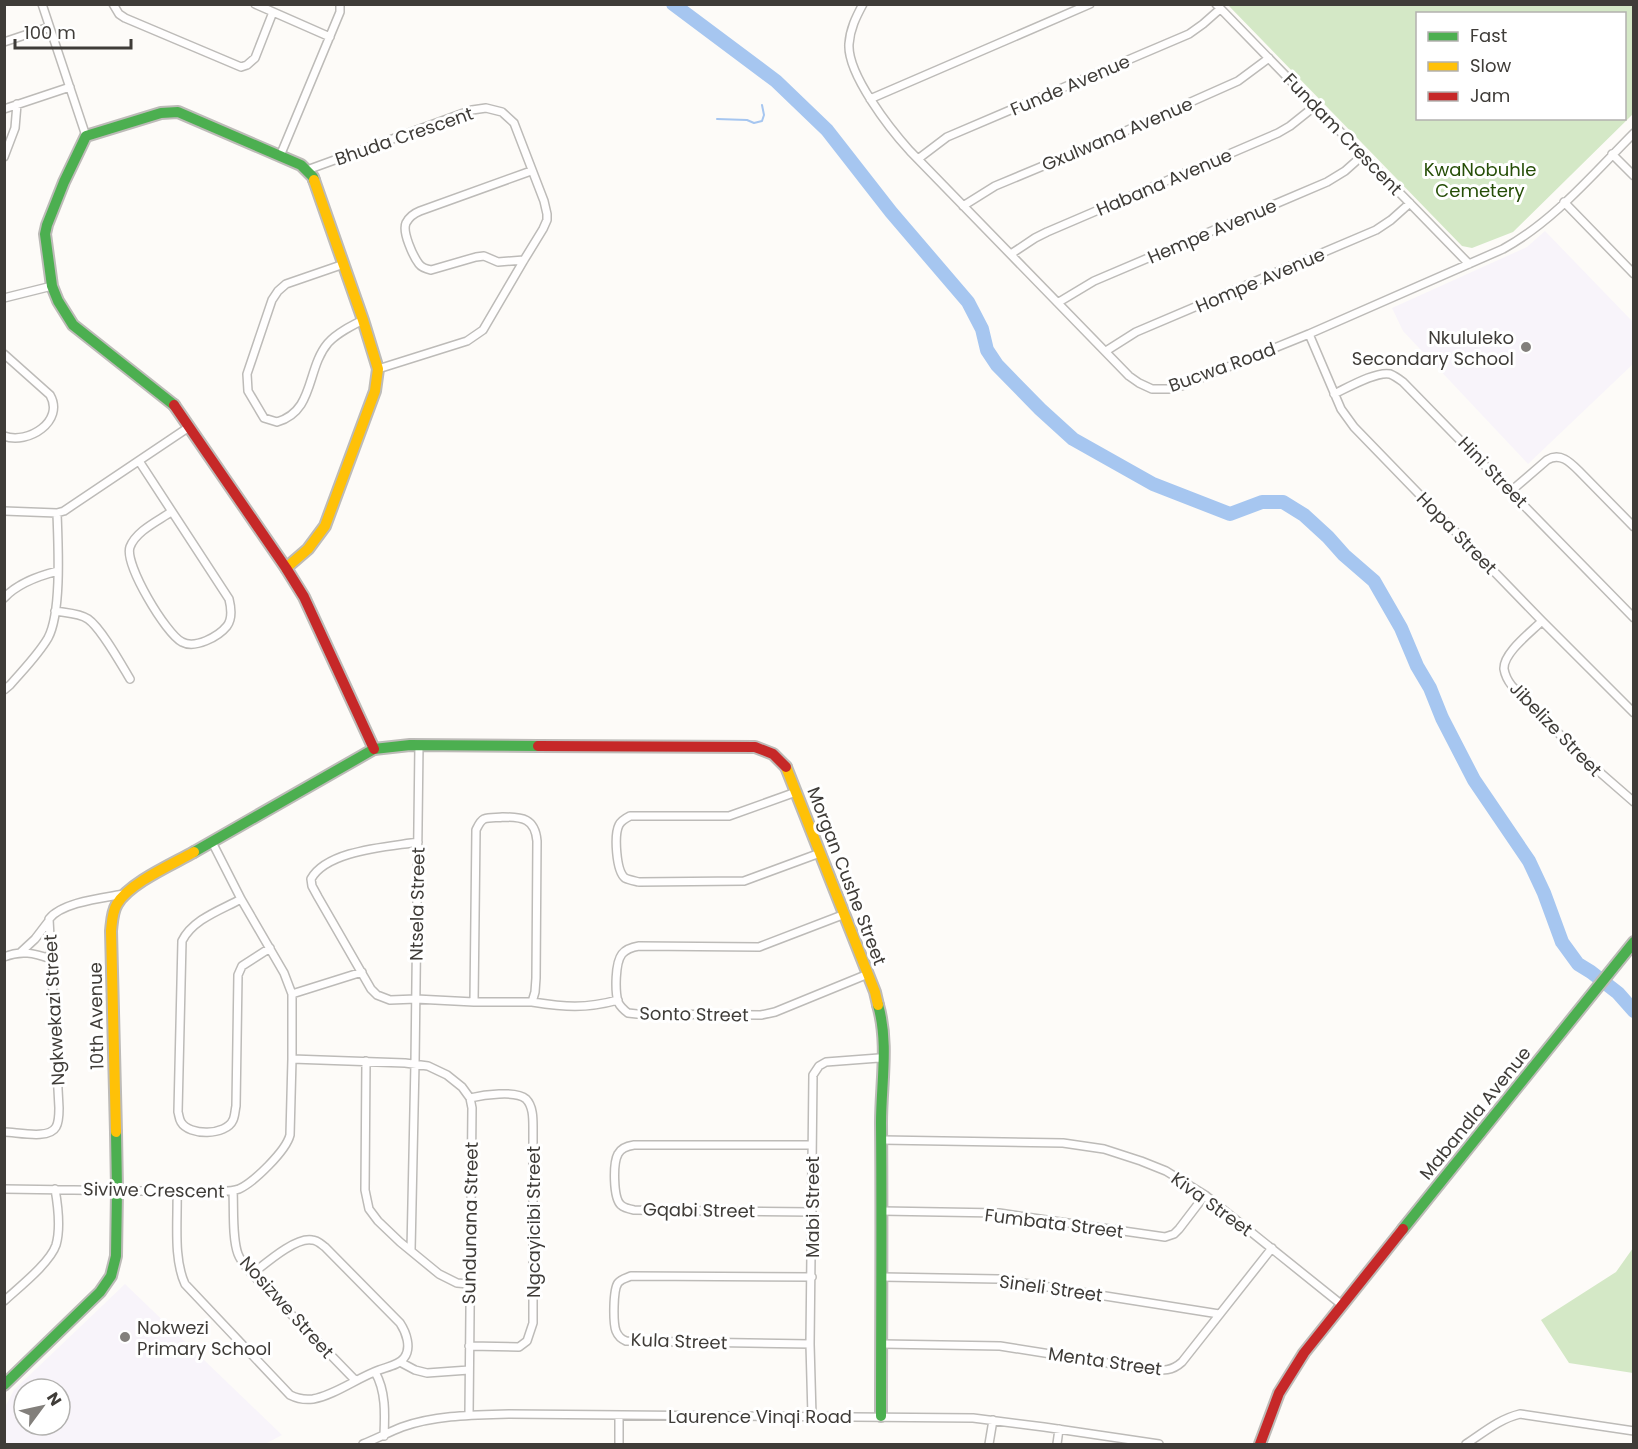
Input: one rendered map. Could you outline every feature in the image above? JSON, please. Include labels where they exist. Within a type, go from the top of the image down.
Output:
[{"type":"street","points":[[42,4],[86,136],[64,182],[45,234],[52,286],[58,301],[73,325],[172,404],[189,427],[286,568],[311,611],[374,749],[124,894]]},
{"type":"street","points":[[112,4],[125,18],[241,67],[255,58],[273,12]]},
{"type":"street","points":[[255,4],[330,37]]},
{"type":"street","points":[[280,156],[340,12],[340,4]]},
{"type":"street","name":"Bucwa Road","points":[[862,4],[851,29],[849,51],[870,99],[891,128],[963,206],[1129,376],[1152,389],[1169,389],[1193,381],[1309,334],[1503,249],[1526,235],[1564,202],[1634,133]]},
{"type":"street","points":[[870,99],[1090,4]]},
{"type":"street","name":"Fundam Crescent","points":[[1218,7],[1469,264]]},
{"type":"street","name":"Funde Avenue","points":[[918,159],[947,137],[1189,34],[1203,24],[1218,7]]},
{"type":"street","points":[[4,42],[49,27]]},
{"type":"street","name":"Gxulwana Avenue","points":[[963,206],[995,186],[1238,81],[1269,58]]},
{"type":"street","points":[[4,109],[70,87]]},
{"type":"street","points":[[4,157],[12,138],[17,104]]},
{"type":"street","name":"Habana Avenue","points":[[1011,254],[1047,232],[1263,140],[1290,126],[1316,106]]},
{"type":"street","name":"Bhuda Crescent","points":[[307,170],[472,110],[486,108],[502,112],[514,123],[544,201],[547,220],[543,229],[483,330],[467,341],[378,369]]},
{"type":"street","points":[[86,136],[161,113],[178,112],[301,165],[312,177],[319,192],[378,369],[375,391],[368,414],[320,537],[311,548],[286,568]]},
{"type":"street","points":[[1612,154],[1634,176]]},
{"type":"street","name":"Hempe Avenue","points":[[1059,302],[1094,281],[1317,187],[1344,171],[1363,155]]},
{"type":"street","points":[[524,260],[498,262],[484,256],[431,270],[425,269],[413,254],[405,235],[405,228],[411,217],[420,211],[531,171]]},
{"type":"street","points":[[1564,202],[1634,274]]},
{"type":"street","name":"Hompe Avenue","points":[[1106,351],[1136,332],[1376,230],[1410,203]]},
{"type":"street","points":[[344,264],[286,284],[272,300],[247,374],[248,391],[264,417],[277,422],[295,413],[304,400],[316,365],[329,342],[363,320]]},
{"type":"street","points":[[4,298],[52,286]]},
{"type":"street","name":"Hopa Street","points":[[1309,334],[1341,409],[1354,427],[1634,713]]},
{"type":"street","points":[[4,354],[50,395],[55,408],[45,425],[35,433],[15,439],[4,436]]},
{"type":"street","name":"Hini Street","points":[[1334,394],[1379,375],[1396,377],[1414,391],[1634,618]]},
{"type":"street","points":[[4,511],[57,513],[70,507],[189,427]]},
{"type":"street","points":[[1511,491],[1551,457],[1561,457],[1571,463],[1634,527]]},
{"type":"street","points":[[139,461],[229,599],[231,607],[228,625],[211,638],[193,644],[180,641],[169,629],[144,591],[129,557],[131,545],[138,535],[171,512]]},
{"type":"street","points":[[4,690],[47,639],[52,626],[58,571],[57,513]]},
{"type":"street","points":[[4,598],[15,588],[28,581],[58,571]]},
{"type":"street","points":[[55,611],[75,614],[89,620],[130,679]]},
{"type":"street","name":"Jibelize Street","points":[[1542,621],[1507,658],[1504,665],[1507,678],[1519,694],[1580,755],[1634,802]]},
{"type":"street","name":"Morgan Cushe Street","points":[[374,749],[419,745],[755,747],[772,753],[783,762],[845,914],[875,992],[881,1015],[884,1060],[881,1125],[881,1416]]},
{"type":"street","name":"Ntsela Street","points":[[411,1250],[416,1063],[419,745]]},
{"type":"street","points":[[796,792],[729,816],[630,816],[619,825],[617,833],[619,870],[627,879],[639,882],[739,882],[750,880],[820,853]]},
{"type":"street","points":[[474,1002],[476,831],[484,819],[522,817],[535,829],[537,841],[536,986],[532,1002]]},
{"type":"street","name":"Siviwe Crescent","points":[[4,1189],[233,1191],[246,1185],[280,1153],[288,1142],[290,1135],[292,994],[284,973],[241,900],[212,842]]},
{"type":"street","points":[[418,842],[353,853],[319,869],[311,879],[318,897],[371,989],[377,995],[384,998],[532,1002],[564,1007],[592,1006],[618,1000]]},
{"type":"street","name":"Ngkwekazi Street","points":[[4,1132],[44,1135],[56,1128],[59,1117],[49,919],[66,907],[124,894]]},
{"type":"street","name":"10th Avenue","points":[[4,1385],[100,1292],[111,1276],[116,1256],[117,1190],[111,931],[112,915],[124,894]]},
{"type":"street","points":[[241,900],[194,925],[182,941],[178,1112],[181,1122],[197,1132],[218,1131],[229,1126],[234,1118],[238,975],[242,966],[270,948]]},
{"type":"street","name":"Sonto Street","points":[[845,914],[759,947],[632,947],[624,951],[617,965],[618,1000],[627,1013],[760,1015],[775,1012],[868,974]]},
{"type":"street","points":[[4,957],[21,952],[48,922]]},
{"type":"street","name":"Mabandla Avenue","points":[[1267,1431],[1276,1399],[1304,1353],[1634,942]]},
{"type":"street","points":[[21,952],[51,960]]},
{"type":"street","points":[[292,994],[362,972]]},
{"type":"street","name":"Mabi Street","points":[[812,1416],[810,1344],[813,1075],[822,1063],[831,1061],[879,1058],[884,1060]]},
{"type":"street","points":[[292,1059],[416,1063],[447,1075],[462,1087],[470,1098]]},
{"type":"street","points":[[366,1061],[365,1198],[369,1209],[378,1221],[439,1274],[457,1283],[469,1284]]},
{"type":"street","name":"Ngcayicibi Street","points":[[469,1346],[519,1347],[527,1341],[533,1323],[533,1127],[530,1104],[522,1097],[504,1094],[470,1098]]},
{"type":"street","name":"Sundunana Street","points":[[469,1415],[472,1108],[470,1098]]},
{"type":"street","name":"Kiva Street","points":[[882,1140],[1063,1143],[1092,1146],[1119,1153],[1166,1171],[1205,1195],[1342,1305]]},
{"type":"street","name":"Gqabi Street","points":[[812,1145],[641,1144],[628,1146],[621,1150],[616,1158],[615,1192],[623,1207],[634,1210],[812,1212]]},
{"type":"street","points":[[4,1301],[48,1259],[55,1246],[58,1211],[55,1189]]},
{"type":"street","points":[[177,1191],[179,1266],[185,1284],[290,1395],[300,1399],[312,1399],[400,1362],[406,1355],[406,1334],[400,1323],[320,1243],[311,1239],[300,1242],[252,1274]]},
{"type":"street","name":"Nosizwe Street","points":[[233,1191],[237,1251],[241,1260],[355,1380]]},
{"type":"street","name":"Fumbata Street","points":[[882,1212],[1006,1213],[1165,1237],[1174,1234],[1179,1229],[1205,1195]]},
{"type":"street","name":"Menta Street","points":[[882,1344],[1000,1346],[1167,1371],[1182,1362],[1272,1248]]},
{"type":"street","name":"Kula Street","points":[[810,1344],[626,1341],[618,1335],[615,1327],[615,1296],[617,1284],[631,1276],[812,1277]]},
{"type":"street","name":"Sineli Street","points":[[882,1277],[998,1279],[1219,1314]]},
{"type":"street","points":[[400,1362],[427,1373],[469,1370]]},
{"type":"street","points":[[375,1372],[384,1400],[384,1436]]},
{"type":"street","name":"Laurence Vinqi Road","points":[[363,1444],[377,1442],[403,1427],[436,1418],[537,1414],[881,1416],[993,1420],[1059,1429],[1122,1442],[1160,1444]]},
{"type":"street","points":[[1466,1444],[1498,1422],[1520,1414],[1634,1431]]},
{"type":"street","points":[[619,1416],[619,1444]]},
{"type":"street","points":[[989,1444],[993,1420]]},
{"type":"street","points":[[1057,1444],[1059,1429]]},
{"type":"street","points":[[1260,1444],[1267,1431]]},
{"type":"street","points":[[1267,1431],[1267,1444]]},
{"type":"shaded area","name":"Nkululeko Secondary School","points":[[1545,231],[1633,322],[1633,364],[1528,464],[1403,331],[1392,308],[1527,247]]},
{"type":"shaded area","name":"Nokwezi Primary School","points":[[125,1284],[282,1435],[265,1444],[5,1444],[5,1407],[12,1394],[12,1437],[72,1437],[72,1377],[28,1377]]},
{"type":"green space","name":"KwaNobuhle Cemetery","points":[[1228,5],[1633,5],[1633,114],[1513,232],[1472,248],[1462,246]]},
{"type":"green space","points":[[1633,1248],[1633,1373],[1569,1363],[1541,1320],[1616,1272]]},
{"type":"waterway","points":[[673,4],[776,81],[827,130],[891,212],[968,302],[982,329],[987,350],[997,365],[1073,439],[1153,484],[1230,514],[1262,502],[1283,502],[1304,515],[1374,581],[1401,628],[1417,666],[1474,780],[1529,861],[1544,893],[1562,942],[1578,964],[1618,993],[1634,1011]]},
{"type":"waterway","points":[[717,119],[747,120],[754,123],[762,121],[764,115],[762,105]]},
{"type":"traffic: fast","points":[[174,405],[73,325],[58,301],[52,286],[45,234],[47,225],[86,136],[161,113],[178,112],[301,165],[314,180]]},
{"type":"traffic: fast","points":[[194,852],[374,749],[410,745],[538,746]]},
{"type":"traffic: fast","points":[[1403,1229],[1634,942]]},
{"type":"traffic: fast","points":[[878,1005],[884,1049],[881,1123],[881,1416]]},
{"type":"traffic: fast","points":[[4,1385],[100,1292],[111,1276],[116,1256],[116,1132]]},
{"type":"traffic: slow","points":[[286,568],[308,549],[325,526],[375,391],[378,369],[314,180]]},
{"type":"traffic: slow","points":[[786,767],[875,992],[878,1005]]},
{"type":"traffic: slow","points":[[116,1132],[112,917],[117,904],[131,889],[194,852]]},
{"type":"traffic: jam","points":[[174,405],[304,597],[374,749]]},
{"type":"traffic: jam","points":[[538,746],[755,747],[773,754],[786,767]]},
{"type":"traffic: jam","points":[[1260,1444],[1279,1393],[1304,1353],[1403,1229]]},
{"type":"place","name":"Nkululeko Secondary School","points":[[1526,347]]},
{"type":"place","name":"Nokwezi Primary School","points":[[125,1337]]}]
